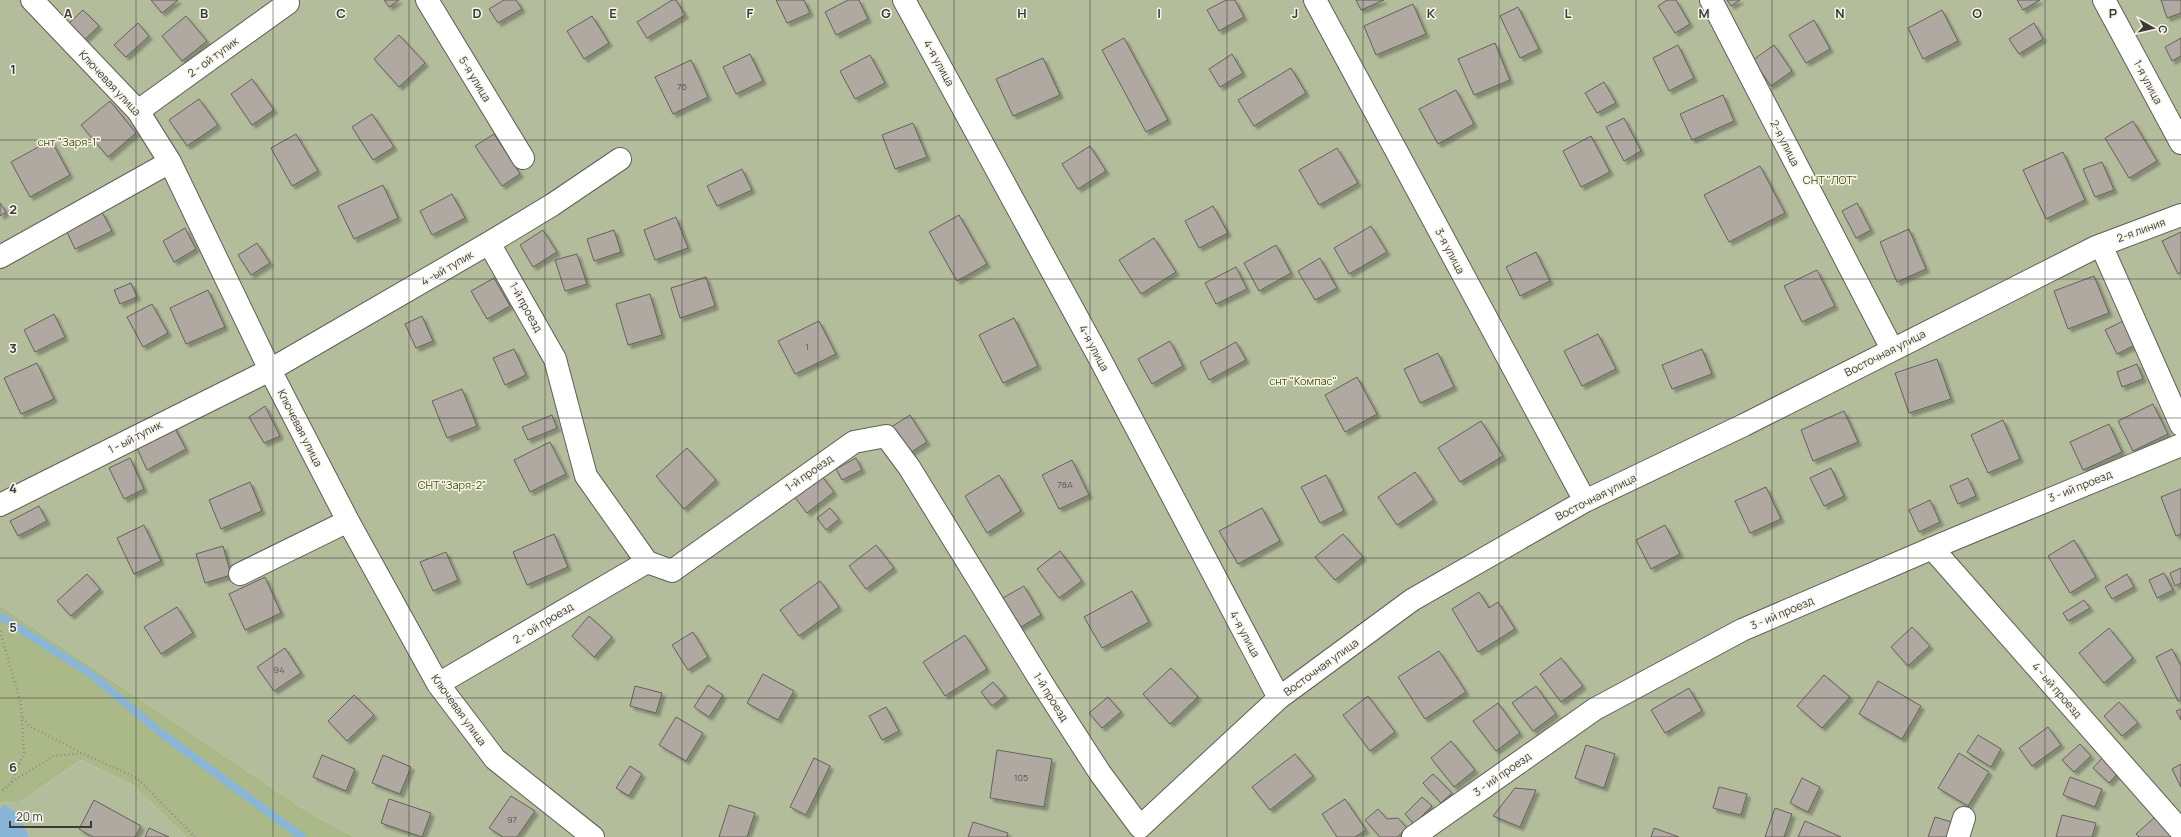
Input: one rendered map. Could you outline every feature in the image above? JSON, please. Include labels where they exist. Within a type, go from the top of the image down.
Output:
[{"type":"street","name":"Ключевая улица","points":[[32,0],[138,111],[170,162],[270,370],[348,521],[438,684],[495,759],[590,836]]},
{"type":"street","name":"5-я улица","points":[[427,0],[523,158]]},
{"type":"street","name":"4-я улица","points":[[904,0],[1092,345],[1279,698]]},
{"type":"street","name":"3-я улица","points":[[1315,0],[1585,501]]},
{"type":"street","name":"2-я улица","points":[[1711,0],[1892,349]]},
{"type":"street","name":"1-я улица","points":[[2104,0],[2181,143]]},
{"type":"street","name":"2 - ой тупик","points":[[138,111],[288,3]]},
{"type":"street","name":"4 -ый тупик","points":[[270,370],[490,243],[552,205],[620,159]]},
{"type":"street","points":[[0,257],[170,162]]},
{"type":"street","name":"2-я линия","points":[[2101,245],[2181,215]]},
{"type":"street","name":"1-й проезд","points":[[490,243],[555,359],[586,476],[647,562],[672,571],[854,442],[886,436],[909,467],[1071,729],[1140,834]]},
{"type":"street","name":"Восточная улица","points":[[1140,834],[1279,698],[1412,600],[1585,501],[1744,425],[1892,349],[2101,245]]},
{"type":"street","points":[[2101,245],[2181,425]]},
{"type":"street","name":"1 - ый тупик","points":[[0,505],[270,370]]},
{"type":"street","name":"3 - ий проезд","points":[[1413,837],[1595,709],[1742,630],[1932,548],[2181,445]]},
{"type":"street","points":[[240,574],[348,521]]},
{"type":"street","name":"4 - ый проезд","points":[[1932,548],[2181,831]]},
{"type":"street","name":"2 - ой проезд","points":[[438,684],[647,562]]},
{"type":"path","points":[[0,631],[22,704],[24,752],[12,782]]},
{"type":"path","points":[[22,717],[29,726],[82,753],[137,778],[195,837]]},
{"type":"path","points":[[0,792],[12,782],[53,756],[82,753]]},
{"type":"green space","points":[[0,0],[2181,0],[2181,837],[354,837],[305,810],[0,605]]},
{"type":"green space","points":[[0,605],[305,810],[354,837],[186,837],[134,786],[81,760],[18,803],[0,802]]},
{"type":"green space","points":[[81,760],[134,786],[186,837],[0,837],[0,802],[18,803]]},
{"type":"water","points":[[5,805],[18,814],[29,837],[0,837],[0,808]]},
{"type":"building","points":[[151,0],[178,0],[162,13]]},
{"type":"building","points":[[384,0],[399,0],[389,7]]},
{"type":"building","points":[[504,0],[516,0],[522,9],[498,23],[489,9]]},
{"type":"building","points":[[672,0],[676,0],[685,15],[647,38],[637,22]]},
{"type":"building","points":[[776,0],[804,0],[810,13],[787,23]]},
{"type":"building","points":[[848,0],[859,0],[868,19],[836,35],[825,12]]},
{"type":"building","points":[[1226,0],[1235,0],[1244,17],[1219,31],[1207,10]]},
{"type":"building","points":[[1356,0],[1384,0],[1361,10]]},
{"type":"building","points":[[1667,0],[1676,0],[1690,24],[1675,33],[1658,6]]},
{"type":"building","points":[[1727,0],[1740,0],[1731,6]]},
{"type":"building","points":[[2017,0],[2040,0],[2023,10]]},
{"type":"building","points":[[2161,0],[2181,0],[2181,13],[2167,18]]},
{"type":"building","points":[[1413,4],[1426,34],[1376,55],[1364,26]]},
{"type":"building","points":[[1518,7],[1539,49],[1520,58],[1500,16]]},
{"type":"building","points":[[83,10],[99,26],[81,43],[65,27]]},
{"type":"building","points":[[1942,10],[1958,41],[1923,59],[1908,28]]},
{"type":"building","points":[[186,16],[207,41],[182,61],[162,36]]},
{"type":"building","points":[[592,16],[609,43],[584,59],[567,31]]},
{"type":"building","points":[[1814,20],[1830,49],[1806,63],[1789,35]]},
{"type":"building","points":[[138,23],[149,36],[126,57],[114,45]]},
{"type":"building","points":[[2034,23],[2043,39],[2019,54],[2009,39]]},
{"type":"building","points":[[399,35],[425,63],[399,87],[374,59]]},
{"type":"building","points":[[1124,38],[1168,120],[1146,132],[1102,50]]},
{"type":"building","points":[[2181,38],[2181,56],[2172,61],[2165,47]]},
{"type":"building","points":[[1495,43],[1510,80],[1474,95],[1458,59]]},
{"type":"building","points":[[1678,45],[1694,78],[1669,91],[1653,58]]},
{"type":"building","points":[[1774,45],[1792,71],[1771,86],[1753,60]]},
{"type":"building","points":[[750,54],[763,81],[736,94],[723,67]]},
{"type":"building","points":[[1232,54],[1243,73],[1220,87],[1209,69]]},
{"type":"building","points":[[870,55],[885,83],[855,99],[840,71]]},
{"type":"building","points":[[1043,58],[1060,95],[1013,116],[996,79]]},
{"type":"building","points":[[691,60],[708,97],[673,114],[655,77]]},
{"type":"building","points":[[1291,68],[1306,93],[1254,126],[1238,100]]},
{"type":"building","points":[[252,79],[274,110],[252,125],[231,94]]},
{"type":"building","points":[[1604,82],[1616,103],[1597,113],[1585,93]]},
{"type":"building","points":[[1456,90],[1474,124],[1438,144],[1419,109]]},
{"type":"building","points":[[1723,95],[1734,121],[1692,140],[1680,114]]},
{"type":"building","points":[[199,99],[218,125],[187,146],[169,120]]},
{"type":"building","points":[[110,101],[136,133],[108,157],[81,125]]},
{"type":"building","points":[[372,114],[394,147],[373,160],[352,127]]},
{"type":"building","points":[[1624,118],[1641,151],[1624,161],[1606,127]]},
{"type":"building","points":[[2133,121],[2157,161],[2129,178],[2105,138]]},
{"type":"building","points":[[913,123],[927,157],[895,169],[882,135]]},
{"type":"building","points":[[296,134],[318,171],[292,186],[271,148]]},
{"type":"building","points":[[494,134],[520,174],[502,186],[475,146]]},
{"type":"building","points":[[1591,136],[1610,172],[1581,187],[1563,151]]},
{"type":"building","points":[[51,140],[70,175],[30,197],[11,162]]},
{"type":"building","points":[[1090,146],[1106,171],[1078,189],[1062,164]]},
{"type":"building","points":[[1337,148],[1358,183],[1319,205],[1299,170]]},
{"type":"building","points":[[2063,152],[2085,200],[2046,219],[2023,170]]},
{"type":"building","points":[[2102,162],[2114,190],[2095,197],[2083,169]]},
{"type":"building","points":[[1760,166],[1785,213],[1729,242],[1704,195]]},
{"type":"building","points":[[742,169],[752,190],[717,206],[707,186]]},
{"type":"building","points":[[383,185],[398,218],[354,239],[338,206]]},
{"type":"building","points":[[452,194],[465,218],[432,235],[420,211]]},
{"type":"building","points":[[0,203],[6,212],[0,216]]},
{"type":"building","points":[[1857,203],[1871,230],[1856,238],[1842,211]]},
{"type":"building","points":[[1213,206],[1228,233],[1199,248],[1185,221]]},
{"type":"building","points":[[102,212],[112,231],[75,249],[66,230]]},
{"type":"building","points":[[959,215],[987,264],[957,281],[929,232]]},
{"type":"building","points":[[676,217],[688,248],[655,260],[644,230]]},
{"type":"building","points":[[1371,226],[1387,252],[1349,274],[1334,248]]},
{"type":"building","points":[[185,228],[196,249],[174,262],[163,241]]},
{"type":"building","points":[[1909,229],[1926,269],[1897,282],[1880,242]]},
{"type":"building","points":[[543,230],[557,252],[533,267],[520,245]]},
{"type":"building","points":[[614,230],[621,252],[594,261],[587,239]]},
{"type":"building","points":[[2181,232],[2181,272],[2178,274],[2162,241]]},
{"type":"building","points":[[1154,238],[1176,272],[1141,294],[1119,260]]},
{"type":"building","points":[[257,243],[270,263],[251,275],[238,255]]},
{"type":"building","points":[[1276,245],[1291,273],[1259,291],[1244,263]]},
{"type":"building","points":[[1536,252],[1550,281],[1520,296],[1506,267]]},
{"type":"building","points":[[577,254],[587,284],[565,291],[555,260]]},
{"type":"building","points":[[1320,258],[1337,288],[1315,300],[1298,271]]},
{"type":"building","points":[[1236,267],[1247,289],[1216,304],[1205,283]]},
{"type":"building","points":[[1817,270],[1835,306],[1802,322],[1784,286]]},
{"type":"building","points":[[2094,276],[2109,313],[2068,329],[2054,291]]},
{"type":"building","points":[[706,277],[715,306],[680,318],[671,288]]},
{"type":"building","points":[[494,278],[510,306],[487,319],[471,291]]},
{"type":"building","points":[[131,283],[137,297],[120,304],[114,290]]},
{"type":"building","points":[[208,290],[225,327],[186,344],[170,308]]},
{"type":"building","points":[[650,294],[662,335],[628,345],[616,304]]},
{"type":"building","points":[[152,304],[168,333],[143,347],[127,317]]},
{"type":"building","points":[[54,314],[65,337],[35,352],[24,330]]},
{"type":"building","points":[[422,316],[433,341],[416,348],[405,324]]},
{"type":"building","points":[[1014,318],[1038,366],[1003,383],[979,335]]},
{"type":"building","points":[[819,321],[836,354],[795,374],[778,341]]},
{"type":"building","points":[[2123,321],[2135,345],[2117,354],[2105,330]]},
{"type":"building","points":[[1598,334],[1616,369],[1582,386],[1564,351]]},
{"type":"building","points":[[1170,341],[1183,366],[1152,384],[1138,359]]},
{"type":"building","points":[[1236,342],[1246,360],[1209,380],[1200,362]]},
{"type":"building","points":[[514,349],[526,375],[505,385],[493,358]]},
{"type":"building","points":[[1702,349],[1712,374],[1672,389],[1662,365]]},
{"type":"building","points":[[1438,353],[1454,387],[1420,403],[1404,369]]},
{"type":"building","points":[[1937,359],[1951,399],[1909,413],[1895,373]]},
{"type":"building","points":[[37,363],[54,399],[21,414],[4,378]]},
{"type":"building","points":[[2137,364],[2143,379],[2122,387],[2117,372]]},
{"type":"building","points":[[1357,377],[1377,414],[1345,432],[1325,395]]},
{"type":"building","points":[[462,389],[477,426],[447,438],[432,401]]},
{"type":"building","points":[[2153,404],[2168,434],[2133,451],[2118,421]]},
{"type":"building","points":[[265,406],[280,436],[264,443],[249,417]]},
{"type":"building","points":[[1844,411],[1858,442],[1813,461],[1801,430]]},
{"type":"building","points":[[552,415],[557,428],[528,440],[522,427]]},
{"type":"building","points":[[910,415],[927,442],[905,456],[888,429]]},
{"type":"building","points":[[2003,420],[2020,459],[1988,473],[1971,435]]},
{"type":"building","points":[[1481,421],[1503,456],[1460,482],[1438,448]]},
{"type":"building","points":[[2109,424],[2122,452],[2083,470],[2070,442]]},
{"type":"building","points":[[173,425],[186,449],[147,470],[136,446]]},
{"type":"building","points":[[550,442],[566,474],[530,492],[514,460]]},
{"type":"building","points":[[687,448],[716,480],[684,509],[656,476]]},
{"type":"building","points":[[130,458],[144,489],[124,499],[109,468]]},
{"type":"building","points":[[856,458],[862,470],[842,480],[836,469]]},
{"type":"building","points":[[1072,460],[1089,495],[1059,509],[1042,475]]},
{"type":"building","points":[[1831,468],[1844,496],[1824,506],[1810,478]]},
{"type":"building","points":[[1415,472],[1434,500],[1397,525],[1378,497]]},
{"type":"building","points":[[821,475],[834,492],[807,513],[794,496]]},
{"type":"building","points":[[999,475],[1021,511],[987,533],[965,496]]},
{"type":"building","points":[[1326,475],[1344,511],[1320,523],[1301,487]]},
{"type":"building","points":[[1968,478],[1976,496],[1958,504],[1950,486]]},
{"type":"building","points":[[250,482],[262,511],[221,529],[209,500]]},
{"type":"building","points":[[1766,487],[1781,519],[1750,533],[1735,501]]},
{"type":"building","points":[[2181,489],[2181,534],[2176,536],[2161,497]]},
{"type":"building","points":[[1930,500],[1940,522],[1919,532],[1909,510]]},
{"type":"building","points":[[39,506],[47,521],[18,536],[10,521]]},
{"type":"building","points":[[830,508],[839,519],[826,530],[817,518]]},
{"type":"building","points":[[1262,508],[1280,541],[1238,564],[1219,531]]},
{"type":"building","points":[[144,525],[161,561],[134,574],[117,538]]},
{"type":"building","points":[[1665,525],[1680,554],[1651,569],[1636,540]]},
{"type":"building","points":[[554,534],[568,567],[527,585],[513,552]]},
{"type":"building","points":[[1343,534],[1363,557],[1335,580],[1315,557]]},
{"type":"building","points":[[2074,540],[2096,577],[2070,593],[2048,556]]},
{"type":"building","points":[[876,545],[894,568],[866,589],[849,566]]},
{"type":"building","points":[[223,546],[231,575],[205,583],[196,554]]},
{"type":"building","points":[[1060,551],[1082,581],[1059,598],[1037,569]]},
{"type":"building","points":[[446,552],[458,580],[433,591],[420,562]]},
{"type":"building","points":[[2181,568],[2181,583],[2175,586],[2170,573]]},
{"type":"building","points":[[2164,573],[2173,590],[2157,598],[2149,580]]},
{"type":"building","points":[[87,574],[100,589],[71,616],[57,601]]},
{"type":"building","points":[[2127,574],[2134,587],[2112,599],[2105,587]]},
{"type":"building","points":[[265,577],[281,613],[245,630],[229,594]]},
{"type":"building","points":[[820,581],[839,607],[799,636],[780,610]]},
{"type":"building","points":[[1024,586],[1041,615],[1019,628],[1001,599]]},
{"type":"building","points":[[1132,591],[1149,622],[1102,648],[1084,617]]},
{"type":"building","points":[[1479,592],[1489,608],[1498,602],[1515,629],[1478,652],[1452,609]]},
{"type":"building","points":[[2084,600],[2090,608],[2068,621],[2063,613]]},
{"type":"building","points":[[177,607],[193,633],[161,654],[144,627]]},
{"type":"building","points":[[589,616],[612,637],[594,657],[572,636]]},
{"type":"building","points":[[1912,627],[1930,646],[1908,666],[1891,647]]},
{"type":"building","points":[[2109,628],[2133,658],[2104,683],[2079,653]]},
{"type":"building","points":[[693,632],[708,657],[688,670],[672,645]]},
{"type":"building","points":[[965,635],[987,669],[945,696],[923,662]]},
{"type":"building","points":[[285,648],[301,673],[274,691],[257,667]]},
{"type":"building","points":[[2172,649],[2181,666],[2181,700],[2178,701],[2156,657]]},
{"type":"building","points":[[1439,651],[1466,692],[1425,719],[1398,677]]},
{"type":"building","points":[[1561,658],[1583,686],[1561,702],[1540,674]]},
{"type":"building","points":[[1171,668],[1198,697],[1170,724],[1143,694]]},
{"type":"building","points":[[763,674],[794,691],[778,720],[747,703]]},
{"type":"building","points":[[1824,675],[1850,697],[1822,728],[1797,706]]},
{"type":"building","points":[[1878,681],[1921,706],[1902,739],[1859,714]]},
{"type":"building","points":[[993,682],[1005,696],[992,706],[981,692]]},
{"type":"building","points":[[708,685],[723,695],[709,717],[694,707]]},
{"type":"building","points":[[635,686],[662,693],[656,713],[630,706]]},
{"type":"building","points":[[1536,686],[1556,714],[1533,731],[1512,703]]},
{"type":"building","points":[[1689,688],[1702,711],[1665,733],[1651,710]]},
{"type":"building","points":[[354,695],[374,715],[347,741],[328,721]]},
{"type":"building","points":[[1368,696],[1395,732],[1370,751],[1343,715]]},
{"type":"building","points":[[1108,697],[1121,712],[1102,728],[1089,713]]},
{"type":"building","points":[[2119,702],[2138,723],[2122,736],[2104,716]]},
{"type":"building","points":[[1498,703],[1520,733],[1496,751],[1473,721]]},
{"type":"building","points":[[886,707],[899,731],[882,740],[869,716]]},
{"type":"building","points":[[2181,709],[2181,720],[2176,711]]},
{"type":"building","points":[[676,717],[703,733],[686,761],[659,745]]},
{"type":"building","points":[[2048,727],[2061,745],[2032,766],[2019,748]]},
{"type":"building","points":[[1978,735],[2001,749],[1991,767],[1967,752]]},
{"type":"building","points":[[1451,741],[1475,770],[1454,787],[1431,758]]},
{"type":"building","points":[[2080,744],[2091,756],[2074,772],[2062,760]]},
{"type":"building","points":[[1586,745],[1615,754],[1604,788],[1575,778]]},
{"type":"building","points":[[997,750],[1052,759],[1044,807],[990,798]]},
{"type":"building","points":[[1959,753],[1989,772],[1968,806],[1938,788]]},
{"type":"building","points":[[1295,754],[1313,776],[1270,810],[1252,787]]},
{"type":"building","points":[[322,755],[355,769],[346,791],[313,777]]},
{"type":"building","points":[[383,755],[411,767],[400,794],[372,783]]},
{"type":"building","points":[[2103,757],[2119,772],[2109,783],[2093,768]]},
{"type":"building","points":[[814,758],[830,766],[806,815],[790,807]]},
{"type":"building","points":[[2181,764],[2181,787],[2172,769]]},
{"type":"building","points":[[630,766],[642,774],[629,796],[616,788]]},
{"type":"building","points":[[1433,774],[1452,793],[1441,803],[1423,783]]},
{"type":"building","points":[[2070,777],[2102,789],[2095,807],[2063,795]]},
{"type":"building","points":[[1802,778],[1820,787],[1808,812],[1790,803]]},
{"type":"building","points":[[1719,787],[1747,794],[1741,815],[1713,808]]},
{"type":"building","points":[[1515,788],[1536,790],[1520,827],[1493,816]]},
{"type":"building","points":[[511,796],[535,811],[517,837],[503,837],[489,828]]},
{"type":"building","points":[[1422,797],[1432,806],[1414,824],[1405,814]]},
{"type":"building","points":[[389,799],[431,813],[422,837],[381,823]]},
{"type":"building","points":[[1345,799],[1366,830],[1355,837],[1337,837],[1322,814]]},
{"type":"building","points":[[94,800],[141,826],[135,837],[93,837],[79,829]]},
{"type":"building","points":[[729,805],[755,813],[747,837],[719,837]]},
{"type":"building","points":[[1775,808],[1792,814],[1784,837],[1765,837]]},
{"type":"building","points":[[1378,809],[1387,819],[1398,818],[1407,828],[1397,837],[1380,837],[1365,820]]},
{"type":"building","points":[[2062,815],[2096,823],[2092,837],[2056,837]]},
{"type":"building","points":[[1935,817],[1955,823],[1950,837],[1928,837]]},
{"type":"building","points":[[2155,817],[2174,837],[2139,837],[2136,834]]},
{"type":"building","points":[[1805,821],[1841,837],[1798,837]]},
{"type":"building","points":[[973,822],[1008,833],[1007,837],[968,837]]},
{"type":"building","points":[[149,828],[169,837],[145,837]]},
{"type":"building","points":[[1654,828],[1679,837],[1651,837]]},
{"type":"waterway","points":[[0,616],[91,674],[160,732],[302,837]]},
{"type":"park label","name":"снт \"Заря-1\"","points":[[69,142]]},
{"type":"park label","name":"СНТ \"ЛОТ\"","points":[[1830,180]]},
{"type":"park label","name":"снт \"Компас\"","points":[[1303,381]]},
{"type":"park label","name":"СНТ \"Заря-2\"","points":[[452,485]]}]
